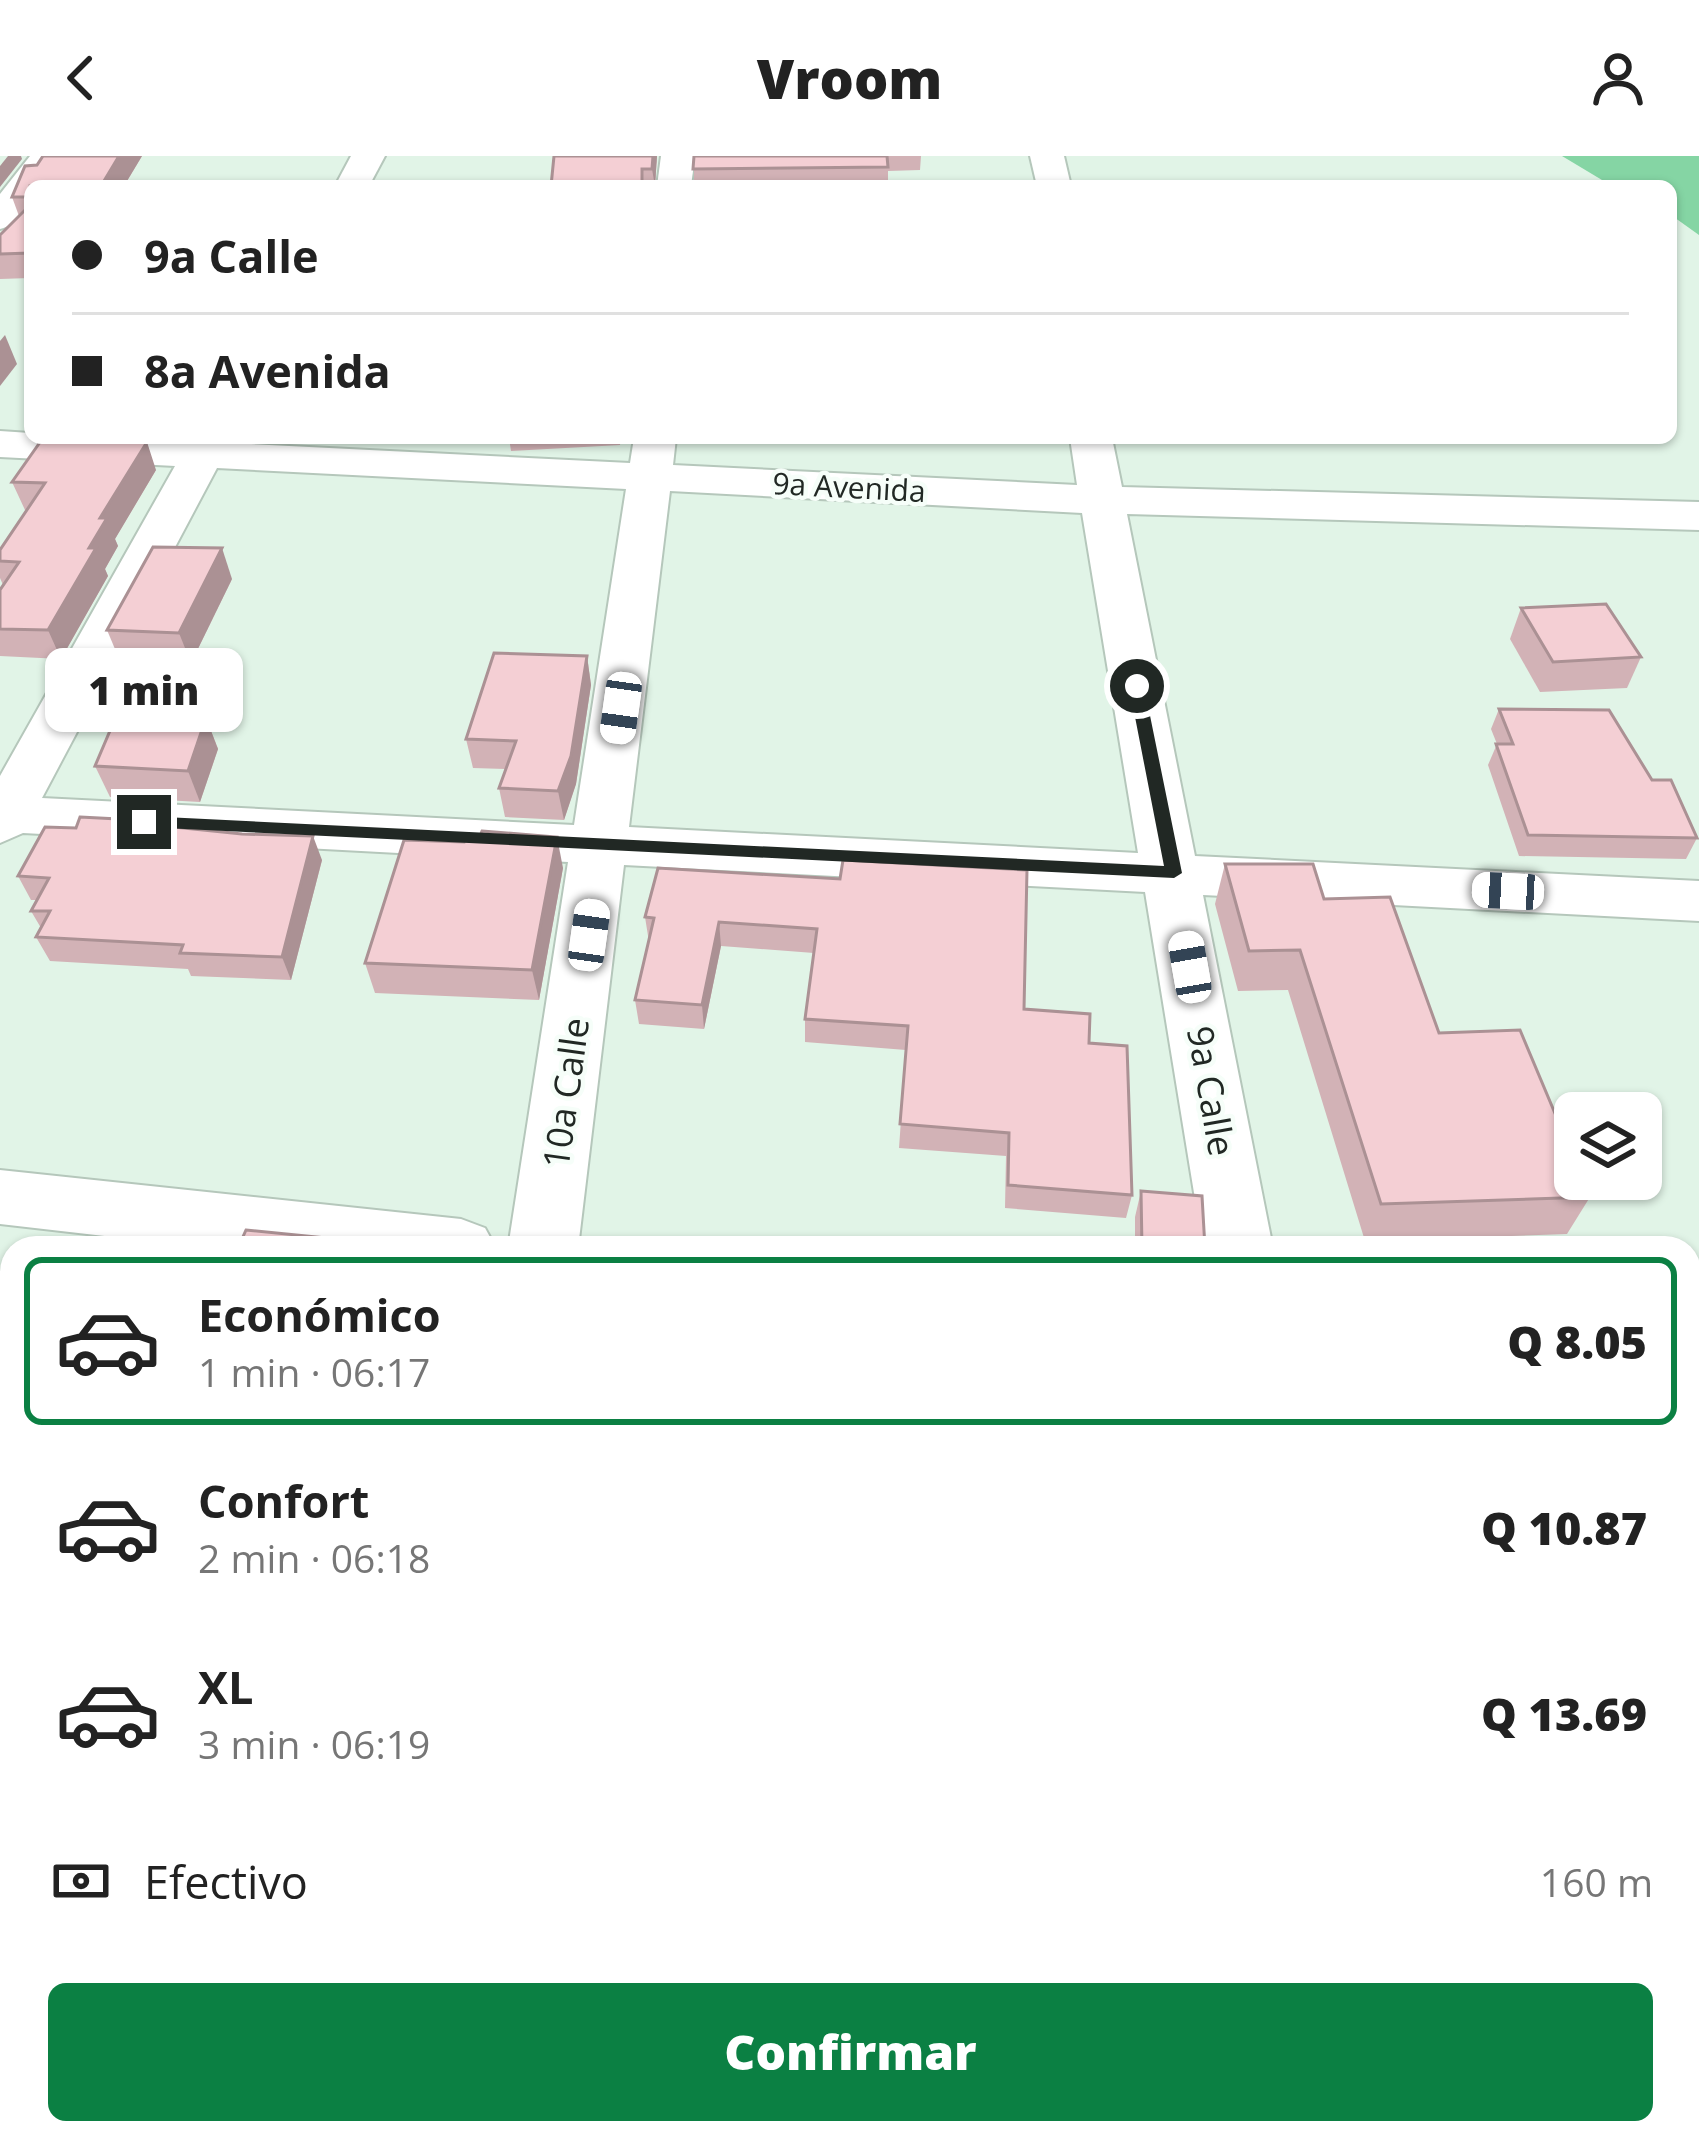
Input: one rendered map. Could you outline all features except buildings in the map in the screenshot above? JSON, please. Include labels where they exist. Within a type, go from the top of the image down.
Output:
[{"type":"street","points":[[0,218],[24,186]]},
{"type":"street","name":"9a Avenida","points":[[0,444],[654,458],[1100,500],[1699,516]]},
{"type":"street","name":"9a Calle","points":[[1092,444],[1174,873],[1236,1236]]},
{"type":"street","points":[[208,446],[2,818],[1699,901]]},
{"type":"street","name":"10a Calle","points":[[545,1236],[654,458]]},
{"type":"street","points":[[0,1197],[353,1236]]},
{"type":"shaded area","points":[[1562,156],[1699,156],[1699,235],[1677,219],[1677,180],[1602,180]]},
{"type":"route","points":[[144,822],[1174,873],[1137,686]]}]
